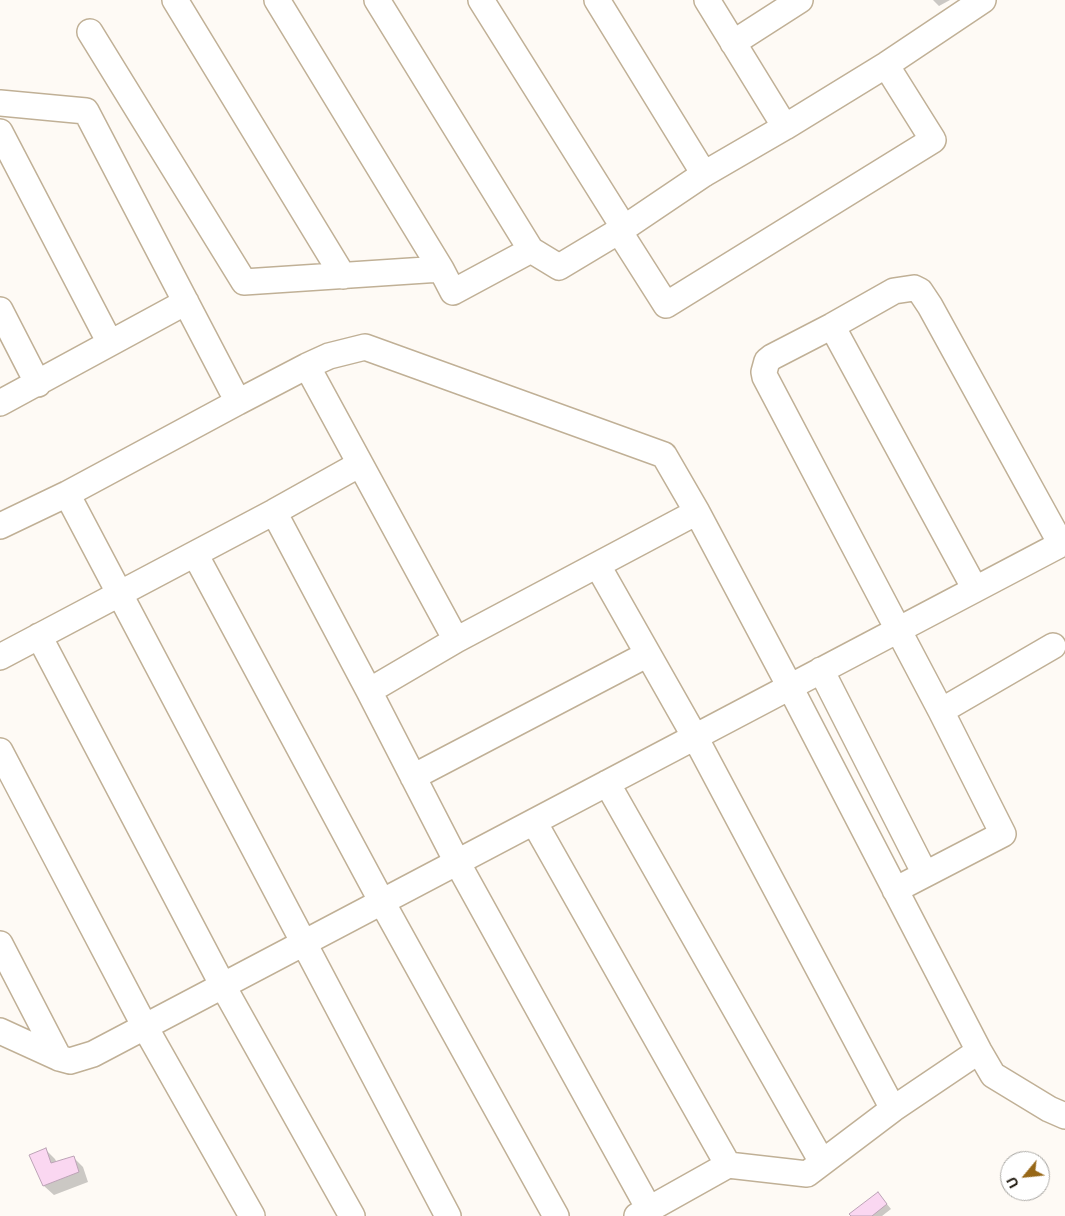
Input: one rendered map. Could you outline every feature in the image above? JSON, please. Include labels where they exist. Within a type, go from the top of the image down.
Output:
[{"type":"street","points":[[175,0],[344,276]]},
{"type":"street","points":[[277,0],[441,268],[453,292],[531,250]]},
{"type":"street","points":[[377,0],[531,250],[560,267],[704,174],[785,128],[886,65],[983,0]]},
{"type":"street","points":[[481,0],[666,306],[933,140],[886,65]]},
{"type":"street","points":[[597,0],[704,174]]},
{"type":"street","points":[[707,0],[785,128]]},
{"type":"street","points":[[733,43],[800,0]]},
{"type":"street","points":[[90,32],[244,282],[441,268]]},
{"type":"street","points":[[0,104],[86,111],[238,402]]},
{"type":"street","points":[[0,132],[110,343]]},
{"type":"street","points":[[0,1030],[59,1058],[70,1061],[93,1054],[821,670],[898,630],[1063,543],[930,306],[920,291],[914,288],[894,291],[832,326],[772,356],[767,361],[764,372],[770,386],[898,630],[941,711],[1003,834],[895,890]]},
{"type":"street","points":[[0,403],[186,302]]},
{"type":"street","points":[[0,310],[38,384]]},
{"type":"street","points":[[832,326],[975,589]]},
{"type":"street","points":[[1,523],[67,494],[307,366],[330,356],[365,347],[664,455],[697,512],[790,687],[993,1075],[1049,1109],[1065,1116]]},
{"type":"street","points":[[307,366],[456,640]]},
{"type":"street","points":[[0,657],[274,512],[360,464]]},
{"type":"street","points":[[67,494],[448,1216]]},
{"type":"street","points":[[274,512],[643,1213],[728,1165],[807,1174],[893,1109],[979,1051]]},
{"type":"street","points":[[369,690],[456,640],[697,512]]},
{"type":"street","points":[[195,554],[382,902],[556,1216]]},
{"type":"street","points":[[598,566],[695,737],[893,1109]]},
{"type":"street","points":[[39,636],[223,986],[352,1216]]},
{"type":"street","points":[[941,711],[1053,646]]},
{"type":"street","points":[[413,777],[648,654]]},
{"type":"street","points":[[821,670],[925,874]]},
{"type":"street","points":[[0,751],[145,1027],[252,1216]]},
{"type":"street","points":[[607,783],[822,1162]]},
{"type":"street","points":[[534,822],[728,1165]]},
{"type":"street","points":[[0,944],[59,1058]]},
{"type":"building","points":[[46,1148],[51,1163],[74,1156],[79,1172],[43,1186],[29,1155]]},
{"type":"building","points":[[878,1192],[887,1204],[872,1216],[851,1216],[849,1214]]}]
